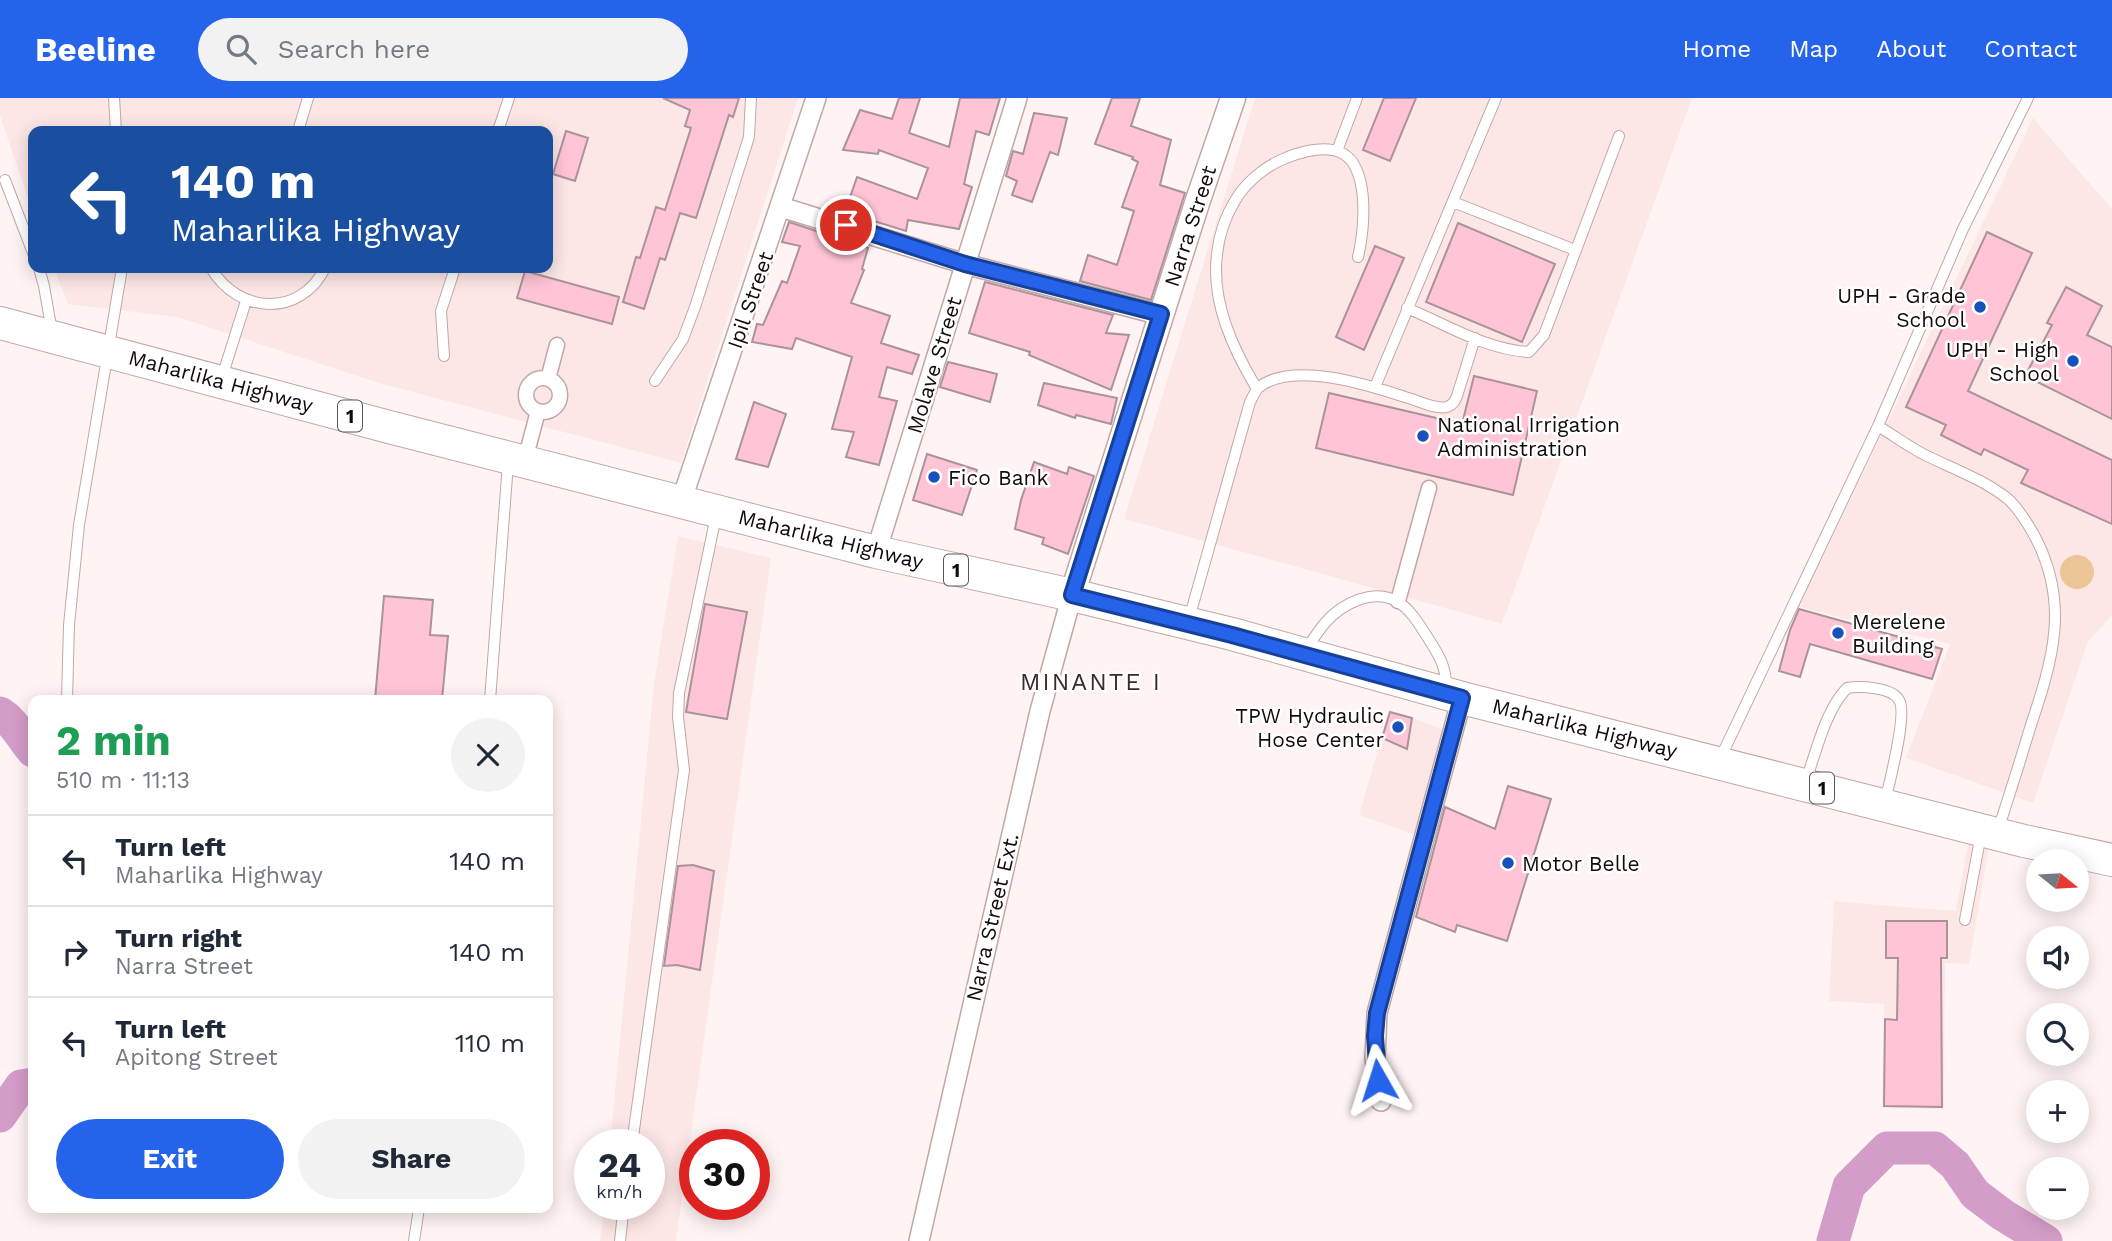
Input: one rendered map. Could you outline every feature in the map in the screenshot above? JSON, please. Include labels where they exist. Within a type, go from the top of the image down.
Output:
[{"type":"highway","name":"Maharlika Highway","points":[[10,326],[876,552],[1072,595],[1989,832],[2107,859]]},
{"type":"street","name":"Ipil Street","points":[[681,502],[817,98]]},
{"type":"street","name":"Molave Street","points":[[876,552],[1017,98]]},
{"type":"street","name":"Narra Street","points":[[1072,595],[1233,98]]},
{"type":"street","points":[[781,207],[867,231],[965,264],[1161,314]]},
{"type":"street","points":[[548,379],[557,345]]},
{"type":"street","points":[[548,379],[559,388],[560,400],[552,410],[538,411],[529,403],[527,390],[534,381],[548,379]]},
{"type":"street","points":[[517,458],[538,411]]},
{"type":"street","points":[[1398,601],[1429,488]]},
{"type":"street","name":"Narra Street Ext.","points":[[919,1241],[1037,724],[1072,595]]},
{"type":"street","points":[[1381,1101],[1375,1058],[1377,1013],[1454,695]]},
{"type":"lane","points":[[114,98],[116,126]]},
{"type":"lane","points":[[300,126],[308,98]]},
{"type":"lane","points":[[500,126],[509,98]]},
{"type":"lane","points":[[655,381],[683,339],[695,307],[749,137],[751,98]]},
{"type":"lane","points":[[1337,151],[1357,98]]},
{"type":"lane","points":[[1375,387],[1496,98]]},
{"type":"lane","points":[[1719,762],[1878,426],[1963,229],[2028,98]]},
{"type":"lane","points":[[1407,308],[1475,338],[1512,350],[1530,352],[1544,335],[1619,136]]},
{"type":"lane","points":[[1257,389],[1240,361],[1224,319],[1218,293],[1216,256],[1227,216],[1237,198],[1262,171],[1309,150],[1337,151],[1352,162],[1360,183],[1363,206],[1362,239],[1358,257]]},
{"type":"lane","points":[[5,180],[28,240]]},
{"type":"lane","points":[[1453,202],[1575,250]]},
{"type":"lane","points":[[40,273],[52,336]]},
{"type":"lane","points":[[67,695],[69,625],[79,525],[121,273]]},
{"type":"lane","points":[[215,273],[225,287],[246,301],[272,304],[296,298],[316,282],[322,273]]},
{"type":"lane","points":[[443,356],[441,311],[453,273]]},
{"type":"lane","points":[[221,382],[246,301]]},
{"type":"lane","points":[[1188,624],[1250,402],[1257,389],[1273,380],[1293,376],[1317,376],[1375,387],[1435,406],[1448,407],[1455,402],[1475,338]]},
{"type":"lane","points":[[1878,426],[2009,500],[2024,518],[2040,546],[2049,572],[2055,614],[2054,644],[2045,682],[1989,832],[1965,920]]},
{"type":"lane","points":[[492,695],[517,458]]},
{"type":"lane","points":[[634,1129],[684,770],[678,717],[679,693],[717,510]]},
{"type":"lane","points":[[1304,653],[1323,624],[1353,602],[1378,597],[1398,601],[1409,612],[1440,657],[1454,695]]},
{"type":"lane","points":[[1804,784],[1840,695],[1847,688],[1877,689],[1893,694],[1899,699],[1902,709],[1901,727],[1885,805]]},
{"type":"lane","points":[[414,1241],[418,1213]]},
{"type":"lane","points":[[620,1241],[622,1220]]},
{"type":"shaded area","points":[[0,98],[798,98],[681,463],[379,383],[177,317],[68,304],[56,273],[553,273],[553,126],[28,126],[28,198],[0,116]]},
{"type":"shaded area","points":[[1255,98],[1692,98],[1502,624],[1124,519]]},
{"type":"shaded area","points":[[2033,118],[2112,209],[2112,615],[2088,642],[2033,803],[1906,758],[1950,644],[1799,607]]},
{"type":"shaded area","points":[[678,536],[771,558],[692,1129],[679,1129],[679,1219],[676,1241],[600,1241],[602,1220],[665,1220],[665,1129],[611,1129],[654,684]]},
{"type":"shaded area","points":[[2077,555],[2089,560],[2094,572],[2089,584],[2077,589],[2065,584],[2060,572],[2065,560]]},
{"type":"shaded area","points":[[1389,712],[1411,717],[1449,732],[1421,837],[1359,815]]},
{"type":"shaded area","points":[[1968,844],[1989,847],[1969,964],[1945,963],[1944,1109],[1882,1108],[1884,1004],[1829,1001],[1834,901],[1956,911]]},
{"type":"building","points":[[663,98],[739,98],[733,117],[729,115],[696,218],[680,213],[665,260],[660,258],[644,309],[623,302],[636,257],[640,258],[656,207],[665,210],[691,128],[685,126],[690,110]]},
{"type":"building","points":[[899,98],[920,98],[909,133],[949,147],[960,98],[1000,98],[989,135],[976,131],[964,184],[972,187],[959,229],[908,220],[906,231],[845,212],[857,177],[917,199],[928,168],[879,150],[878,154],[843,150],[860,110],[892,119]]},
{"type":"building","points":[[1112,98],[1140,98],[1131,126],[1171,140],[1160,185],[1185,193],[1151,300],[1080,281],[1088,255],[1117,265],[1134,211],[1122,207],[1138,162],[1132,159],[1133,157],[1095,144]]},
{"type":"building","points":[[1384,98],[1416,98],[1390,161],[1363,150]]},
{"type":"building","points":[[1034,113],[1067,118],[1058,155],[1050,152],[1032,202],[1012,195],[1017,181],[1006,176],[1013,151],[1023,154]]},
{"type":"building","points":[[566,131],[588,138],[575,181],[553,174]]},
{"type":"building","points":[[789,222],[868,248],[862,269],[864,270],[851,303],[890,316],[881,343],[919,355],[912,374],[887,367],[879,397],[897,401],[879,465],[846,457],[854,432],[832,429],[852,357],[796,338],[792,349],[752,342],[757,324],[763,325],[782,281],[787,283],[800,246],[782,242]]},
{"type":"building","points":[[1458,223],[1555,264],[1522,342],[1426,302]]},
{"type":"building","points":[[1987,232],[2032,253],[1968,391],[2112,460],[2112,524],[2021,483],[2028,470],[1984,449],[1981,455],[1941,435],[1946,425],[1906,407]]},
{"type":"building","points":[[1375,246],[1404,258],[1364,350],[1336,337]]},
{"type":"building","points":[[524,273],[619,297],[612,324],[517,298]]},
{"type":"building","points":[[985,282],[1113,315],[1106,333],[1129,335],[1111,390],[1029,355],[1030,352],[969,333]]},
{"type":"building","name":"UPH - High School","points":[[2066,287],[2102,306],[2087,335],[2112,347],[2112,419],[2025,376],[2052,325],[2047,323]]},
{"type":"building","points":[[948,362],[997,374],[990,402],[940,387]]},
{"type":"building","name":"National Irrigation Administration","points":[[1474,376],[1537,391],[1513,495],[1316,448],[1329,393],[1462,424]]},
{"type":"building","points":[[1044,383],[1117,398],[1111,424],[1076,415],[1075,418],[1038,405]]},
{"type":"building","points":[[754,402],[786,414],[768,467],[736,459]]},
{"type":"building","points":[[927,454],[977,470],[962,515],[913,500]]},
{"type":"building","points":[[1034,462],[1067,474],[1069,467],[1094,476],[1068,554],[1042,544],[1044,538],[1015,529],[1021,500]]},
{"type":"building","points":[[384,596],[433,600],[430,635],[448,636],[442,695],[375,695]]},
{"type":"building","points":[[705,604],[747,612],[727,719],[686,712]]},
{"type":"building","name":"Merelene Building","points":[[1799,609],[1942,649],[1932,679],[1810,644],[1800,677],[1779,671],[1790,630]]},
{"type":"building","name":"TPW Hydraulic Hose Center","points":[[1390,712],[1412,718],[1407,749],[1382,738]]},
{"type":"building","points":[[1508,786],[1551,799],[1507,941],[1457,925],[1455,932],[1416,917],[1445,807],[1495,829]]},
{"type":"building","points":[[693,865],[714,871],[700,970],[677,965],[664,966],[678,866]]},
{"type":"building","points":[[1886,921],[1947,921],[1947,958],[1941,958],[1942,1107],[1884,1106],[1885,1019],[1897,1020],[1898,958],[1886,958]]},
{"type":"waterway","points":[[0,713],[14,725],[28,744]]},
{"type":"waterway","points":[[0,1116],[21,1086],[28,1085]]},
{"type":"waterway","points":[[1833,1241],[1849,1186],[1887,1148],[1935,1148],[1955,1165],[1975,1194],[2046,1241]]},
{"type":"place","name":"UPH - Grade School","points":[[1980,307]]},
{"type":"place","name":"UPH - High School","points":[[2073,361]]},
{"type":"place","name":"National Irrigation Administration","points":[[1423,436]]},
{"type":"place","name":"Fico Bank","points":[[934,477]]},
{"type":"place","name":"Merelene Building","points":[[1838,633]]},
{"type":"place","name":"TPW Hydraulic Hose Center","points":[[1398,727]]},
{"type":"place","name":"Motor Belle","points":[[1508,863]]},
{"type":"district","name":"MINANTE I","points":[[1091,682]]},
{"type":"route","points":[[846,225],[965,264],[1161,314],[1072,595],[1232,635],[1462,698],[1382,990],[1375,1036],[1378,1080]]}]
